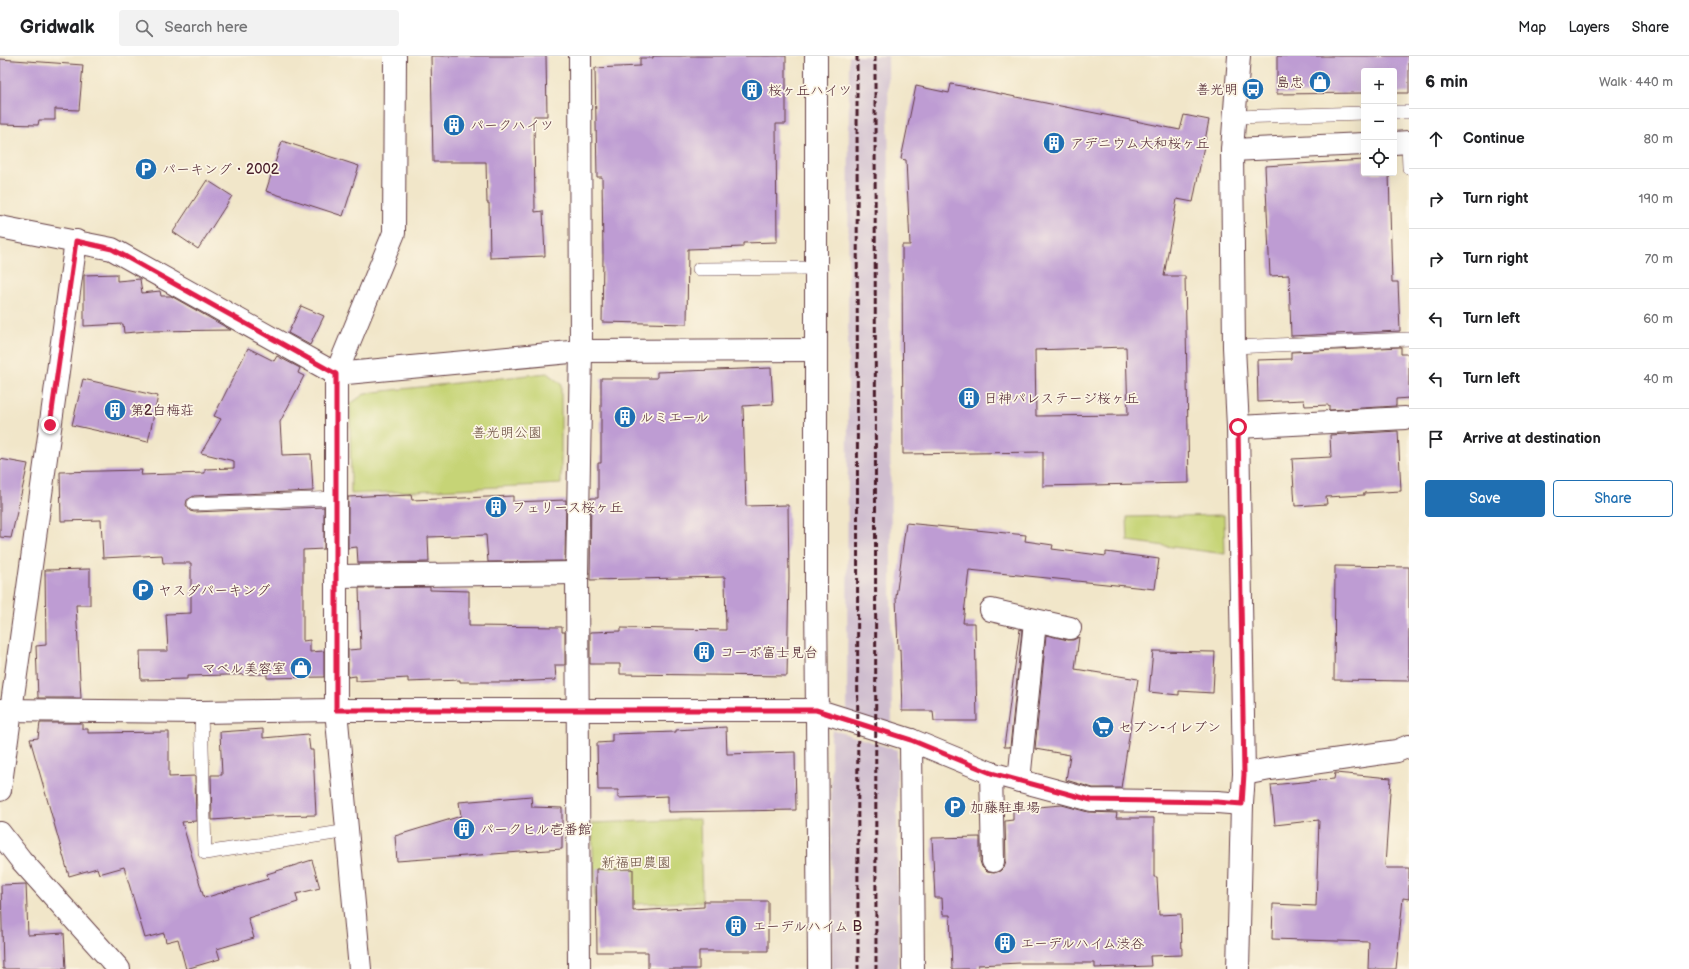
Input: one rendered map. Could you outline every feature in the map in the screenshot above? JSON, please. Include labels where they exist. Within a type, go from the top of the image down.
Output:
[{"type":"street","points":[[360,969],[336,710],[336,374],[394,233],[395,56]]},
{"type":"street","points":[[579,969],[577,573],[581,350],[580,56]]},
{"type":"street","points":[[816,56],[816,710],[819,969]]},
{"type":"street","points":[[1238,969],[1244,774],[1238,427],[1234,347],[1232,150],[1239,56]]},
{"type":"street","points":[[1232,150],[1361,144]]},
{"type":"street","points":[[0,227],[112,249],[336,374],[581,350],[816,350]]},
{"type":"street","points":[[0,790],[6,710],[76,241]]},
{"type":"street","points":[[1238,427],[1405,418]]},
{"type":"street","points":[[336,576],[577,573]]},
{"type":"street","points":[[991,610],[1070,628]]},
{"type":"street","points":[[1019,781],[1035,620]]},
{"type":"street","points":[[6,710],[201,712],[336,710],[816,710],[911,740],[991,773],[1091,800],[1217,802],[1242,804]]},
{"type":"street","points":[[911,740],[913,969]]},
{"type":"street","points":[[1244,774],[1397,751],[1409,746]]},
{"type":"street","points":[[991,773],[993,861]]},
{"type":"street","points":[[0,833],[21,860],[119,969]]},
{"type":"lane","points":[[1397,112],[1409,112]]},
{"type":"lane","points":[[1235,117],[1361,113]]},
{"type":"lane","points":[[1404,143],[1409,168]]},
{"type":"lane","points":[[699,269],[816,268]]},
{"type":"lane","points":[[1234,347],[1409,339]]},
{"type":"lane","points":[[194,504],[336,498]]},
{"type":"lane","points":[[201,712],[206,853],[348,831]]},
{"type":"shaded area","points":[[849,56],[888,56],[892,729],[847,718]]},
{"type":"shaded area","points":[[833,730],[897,750],[898,969],[832,969],[831,735]]},
{"type":"green space","name":"善光明公園","points":[[547,373],[561,384],[561,484],[351,494],[350,404],[366,393]]},
{"type":"green space","points":[[1224,515],[1225,554],[1128,541],[1127,517]]},
{"type":"green space","name":"新福田農園","points":[[700,819],[702,902],[595,905],[592,823]]},
{"type":"building","points":[[431,56],[546,56],[547,116],[534,116],[535,212],[543,211],[545,256],[490,258],[489,203],[487,203],[486,162],[433,162]]},
{"type":"building","points":[[653,56],[786,56],[786,124],[776,124],[777,242],[743,243],[743,247],[688,249],[687,324],[602,322],[602,177],[597,177],[595,68],[640,66],[640,58],[653,58]]},
{"type":"building","name":"島忠","points":[[1277,56],[1409,56],[1409,93],[1397,93],[1397,68],[1361,68],[1361,93],[1277,94]]},
{"type":"building","points":[[0,59],[83,65],[79,110],[55,109],[55,120],[39,120],[38,125],[0,124]]},
{"type":"building","points":[[951,84],[1180,130],[1184,115],[1209,120],[1193,202],[1177,199],[1164,276],[1185,276],[1189,483],[1043,486],[1043,452],[903,454],[902,245],[910,245],[906,160],[901,159],[916,86],[949,93]],"holes":[[[1126,347],[1128,415],[1036,416],[1035,350]]]},
{"type":"building","points":[[282,141],[359,166],[343,216],[266,191]]},
{"type":"building","points":[[1361,160],[1361,176],[1389,176],[1392,282],[1398,282],[1400,331],[1291,336],[1289,275],[1270,276],[1265,166]]},
{"type":"building","points":[[207,180],[232,196],[198,249],[173,232]]},
{"type":"building","points":[[117,274],[117,281],[140,279],[142,293],[160,291],[161,296],[171,296],[231,330],[148,331],[124,333],[123,324],[84,326],[84,275]]},
{"type":"building","points":[[301,306],[324,316],[310,345],[288,333]]},
{"type":"building","points":[[1401,347],[1401,354],[1409,354],[1409,398],[1396,399],[1396,406],[1329,410],[1329,405],[1305,406],[1304,400],[1258,402],[1257,360],[1291,359],[1291,352]]},
{"type":"building","points":[[248,348],[274,361],[277,356],[300,368],[298,373],[304,376],[280,422],[282,455],[311,454],[313,491],[194,496],[187,500],[186,505],[190,511],[194,512],[324,507],[324,549],[303,550],[303,641],[310,640],[310,652],[324,651],[324,677],[267,678],[267,674],[187,676],[187,679],[141,680],[140,651],[168,651],[166,614],[191,613],[191,563],[163,563],[162,555],[103,558],[101,520],[61,521],[60,472],[142,470],[141,475],[205,473],[205,469],[234,468],[234,461],[201,453],[221,419],[214,416]]},
{"type":"building","points":[[771,368],[773,404],[743,406],[746,506],[788,505],[789,577],[787,676],[620,674],[620,664],[590,664],[590,632],[621,631],[621,628],[726,630],[725,577],[590,580],[591,498],[598,498],[598,463],[601,463],[601,378],[657,378],[657,372]]},
{"type":"building","name":"第2白梅荘","points":[[83,379],[158,396],[148,442],[72,425]]},
{"type":"building","points":[[1398,431],[1401,491],[1326,497],[1327,504],[1295,506],[1292,459],[1331,457],[1330,435]]},
{"type":"building","points":[[0,459],[28,464],[11,538],[0,537]]},
{"type":"building","points":[[411,495],[412,500],[513,496],[513,502],[566,500],[565,561],[488,562],[486,535],[428,537],[429,562],[358,563],[357,547],[348,548],[348,497]]},
{"type":"building","points":[[906,523],[1026,535],[1025,541],[1053,545],[1052,549],[1106,556],[1106,552],[1159,559],[1155,589],[969,570],[963,623],[975,623],[977,721],[934,721],[933,711],[902,711],[900,649],[898,650],[896,597]]},
{"type":"building","points":[[1335,566],[1409,567],[1409,681],[1334,680]]},
{"type":"building","points":[[90,569],[90,605],[76,605],[81,698],[38,698],[36,646],[46,645],[45,570]]},
{"type":"building","points":[[430,587],[430,590],[469,591],[469,626],[562,627],[562,632],[565,632],[565,665],[555,665],[556,680],[509,682],[460,682],[460,680],[408,682],[408,678],[356,681],[356,676],[348,677],[348,650],[361,649],[359,588]]},
{"type":"building","points":[[1020,629],[1022,630],[1010,747],[1004,747]]},
{"type":"building","points":[[1046,635],[1068,640],[1073,640],[1079,637],[1075,669],[1138,679],[1121,788],[1093,788],[1066,780],[1070,755],[1035,749]]},
{"type":"building","points":[[1153,651],[1215,652],[1213,693],[1179,691],[1179,695],[1149,692]]},
{"type":"building","points":[[40,723],[82,723],[82,729],[88,729],[88,733],[169,732],[169,777],[195,776],[196,821],[182,822],[204,898],[268,879],[267,874],[312,860],[320,888],[296,894],[298,902],[248,918],[254,938],[217,949],[220,959],[186,969],[178,939],[166,942],[164,933],[145,938],[124,867],[99,874],[97,868],[69,876],[30,739],[38,738]]},
{"type":"building","points":[[726,727],[727,754],[795,752],[796,810],[668,812],[668,796],[618,798],[618,790],[598,790],[597,743],[612,742],[612,734],[676,732],[676,730]]},
{"type":"building","points":[[263,729],[263,738],[308,734],[310,750],[313,750],[316,815],[212,820],[211,775],[222,775],[220,732]]},
{"type":"building","points":[[1335,773],[1391,778],[1385,865],[1386,868],[1409,868],[1409,899],[1403,898],[1396,969],[1368,969],[1369,942],[1272,939],[1273,904],[1316,906],[1319,820],[1275,825],[1271,785],[1334,779]]},
{"type":"building","name":"パークヒル壱番館","points":[[531,796],[532,807],[562,808],[562,849],[397,861],[395,836],[461,816],[459,802]]},
{"type":"building","points":[[1062,805],[1088,812],[1117,813],[1116,818],[1154,818],[1154,877],[1157,877],[1159,915],[1181,914],[1182,955],[1150,956],[1151,966],[1095,968],[1095,963],[1020,963],[978,965],[978,969],[952,969],[950,915],[943,915],[942,898],[935,898],[932,838],[980,837],[980,861],[982,867],[987,872],[994,873],[1000,871],[1004,867],[1006,861],[1005,821],[1013,820],[1013,809]]},
{"type":"building","points":[[596,869],[633,869],[633,911],[704,907],[704,901],[768,901],[768,951],[699,951],[699,969],[648,969],[648,952],[597,952]]},
{"type":"building","points":[[26,884],[28,935],[64,933],[66,969],[3,969],[1,885]]},
{"type":"railway","points":[[857,56],[858,969]]},
{"type":"railway","points":[[875,56],[876,969]]},
{"type":"place","name":"島忠","points":[[1320,82]]},
{"type":"place","name":"善光明","points":[[1253,89]]},
{"type":"place","name":"桜ヶ丘ハイツ","points":[[752,90]]},
{"type":"place","name":"パークハイツ","points":[[454,125]]},
{"type":"place","name":"アデニウム大和桜ヶ丘","points":[[1054,143]]},
{"type":"place","name":"パーキング・2002","points":[[146,169]]},
{"type":"place","name":"日神パレステージ桜ヶ丘","points":[[969,398]]},
{"type":"place","name":"第2白梅荘","points":[[115,410]]},
{"type":"place","name":"ルミエール","points":[[625,417]]},
{"type":"place","name":"フェリース桜ヶ丘","points":[[496,507]]},
{"type":"place","name":"ヤスダパーキング","points":[[143,590]]},
{"type":"place","name":"コーポ富士見台","points":[[704,652]]},
{"type":"place","name":"マベル美容室","points":[[301,668]]},
{"type":"place","name":"セブン-イレブン","points":[[1103,727]]},
{"type":"place","name":"加藤駐車場","points":[[955,807]]},
{"type":"place","name":"パークヒル壱番館","points":[[464,829]]},
{"type":"place","name":"エーデルハイム B","points":[[736,926]]},
{"type":"place","name":"エーデルハイム渋谷","points":[[1005,943]]},
{"type":"route","points":[[50,425],[76,241],[112,249],[336,374],[336,710],[816,710],[911,740],[991,773],[1091,800],[1217,802],[1242,804],[1244,774],[1238,427]]}]
